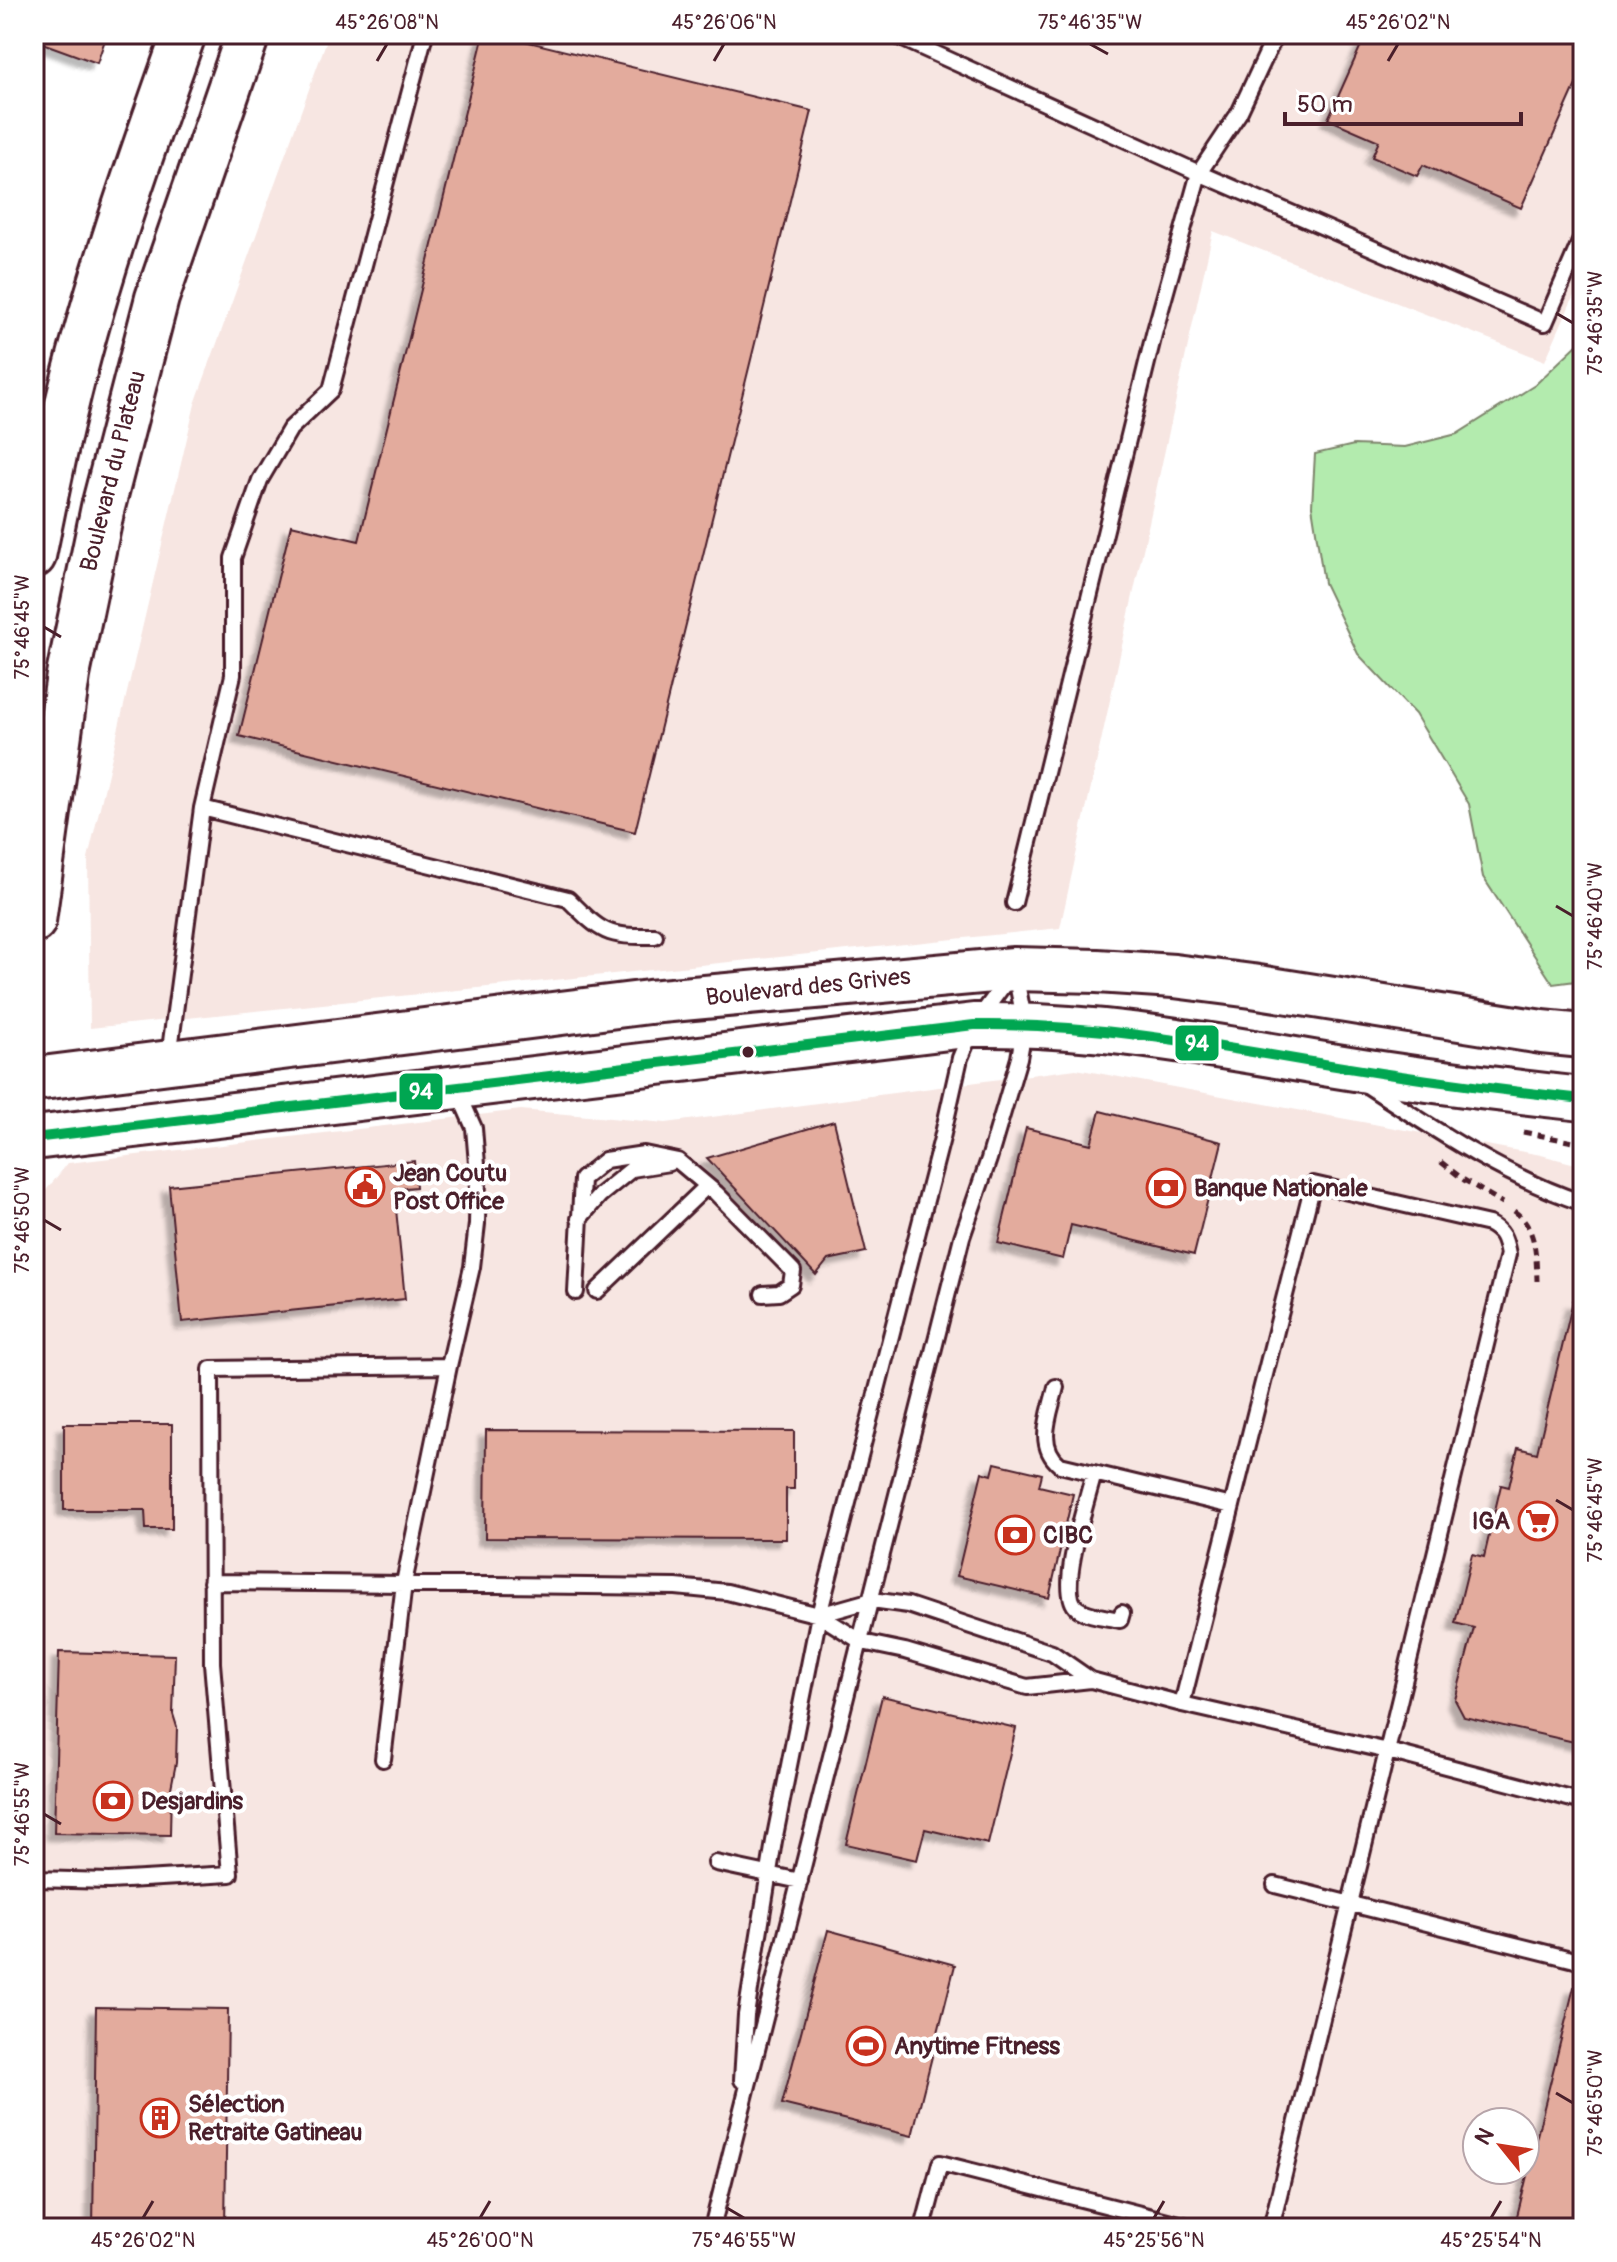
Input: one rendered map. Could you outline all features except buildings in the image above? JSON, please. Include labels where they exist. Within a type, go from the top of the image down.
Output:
[{"type":"street","points":[[34,556],[65,410],[111,251],[184,34]]},
{"type":"street","name":"Boulevard du Plateau","points":[[34,921],[68,675],[106,493],[157,298],[248,34]]},
{"type":"street","name":"Boulevard des Grives","points":[[34,1079],[649,1002],[1014,969],[1174,976],[1583,1036]]},
{"type":"street","points":[[34,1138],[974,1025],[1025,1024],[1159,1036],[1442,1083],[1583,1099]]},
{"type":"lane","points":[[169,1061],[202,808],[233,675],[233,558],[260,480],[290,429],[331,390],[425,34]]},
{"type":"lane","points":[[892,34],[1199,173],[1545,323],[1583,235]]},
{"type":"lane","points":[[1014,903],[1150,348],[1199,173],[1239,113],[1276,34]]},
{"type":"lane","points":[[202,808],[568,899],[602,930],[626,937],[655,936]]},
{"type":"lane","points":[[712,2228],[962,1237],[1019,1058],[1025,1024],[1014,969]]},
{"type":"lane","points":[[740,2114],[746,2015],[782,1799],[819,1615],[960,1058],[974,1025],[1014,969]]},
{"type":"lane","points":[[1338,1066],[1507,1171],[1536,1186],[1583,1203]]},
{"type":"lane","points":[[383,1759],[404,1583],[472,1267],[477,1224],[478,1176],[474,1128],[455,1086]]},
{"type":"lane","points":[[576,1292],[582,1179],[605,1160],[644,1154],[678,1161],[793,1271],[791,1285],[779,1293],[763,1294]]},
{"type":"lane","points":[[579,1219],[600,1195],[632,1169],[678,1161]]},
{"type":"lane","points":[[1182,1704],[1313,1184],[1489,1224],[1499,1229],[1508,1254],[1271,2228]]},
{"type":"lane","points":[[597,1291],[707,1186]]},
{"type":"lane","points":[[34,1879],[109,1881],[230,1874],[212,1663],[211,1369],[449,1366]]},
{"type":"lane","points":[[1056,1387],[1045,1437],[1051,1458],[1060,1465],[1232,1506]]},
{"type":"lane","points":[[1094,1473],[1068,1584],[1070,1599],[1075,1607],[1085,1612],[1120,1620],[1122,1613]]},
{"type":"lane","points":[[211,1582],[676,1587],[727,1592],[819,1615],[862,1642],[905,1651],[1027,1687],[1091,1680]]},
{"type":"lane","points":[[819,1615],[872,1600],[908,1605],[1052,1653],[1091,1680],[1388,1751],[1583,1802]]},
{"type":"lane","points":[[716,1863],[800,1881]]},
{"type":"lane","points":[[1275,1885],[1583,1962]]},
{"type":"lane","points":[[923,2228],[940,2163],[1195,2228]]},
{"type":"path","points":[[1430,1154],[1464,1180],[1523,1217],[1535,1242],[1537,1281]]},
{"type":"shaded area","points":[[329,34],[1583,34],[1583,275],[1545,361],[1213,231],[1060,928],[90,1028],[88,858],[195,404]]},
{"type":"shaded area","points":[[1076,1069],[1541,1155],[1583,1166],[1583,2228],[34,2228],[35,1204],[68,1163],[521,1110],[666,1123]]},
{"type":"green space","points":[[1583,333],[1583,611],[1580,624],[1583,651],[1583,980],[1553,984],[1483,877],[1469,804],[1415,714],[1358,654],[1324,583],[1312,506],[1315,454],[1354,445],[1405,447],[1457,434],[1535,385],[1578,344]]},
{"type":"transit line","name":"94","points":[[34,1138],[974,1025],[1064,1028],[1153,1037],[1425,1080],[1583,1099]]},
{"type":"place","name":"Jean Coutu Post Office","points":[[365,1187]]},
{"type":"place","name":"Banque Nationale","points":[[1166,1188]]},
{"type":"place","name":"IGA","points":[[1538,1521]]},
{"type":"place","name":"CIBC","points":[[1015,1535]]},
{"type":"place","name":"Desjardins","points":[[113,1801]]},
{"type":"place","name":"Anytime Fitness","points":[[866,2046]]},
{"type":"place","name":"Sélection Retraite Gatineau","points":[[160,2118]]}]
